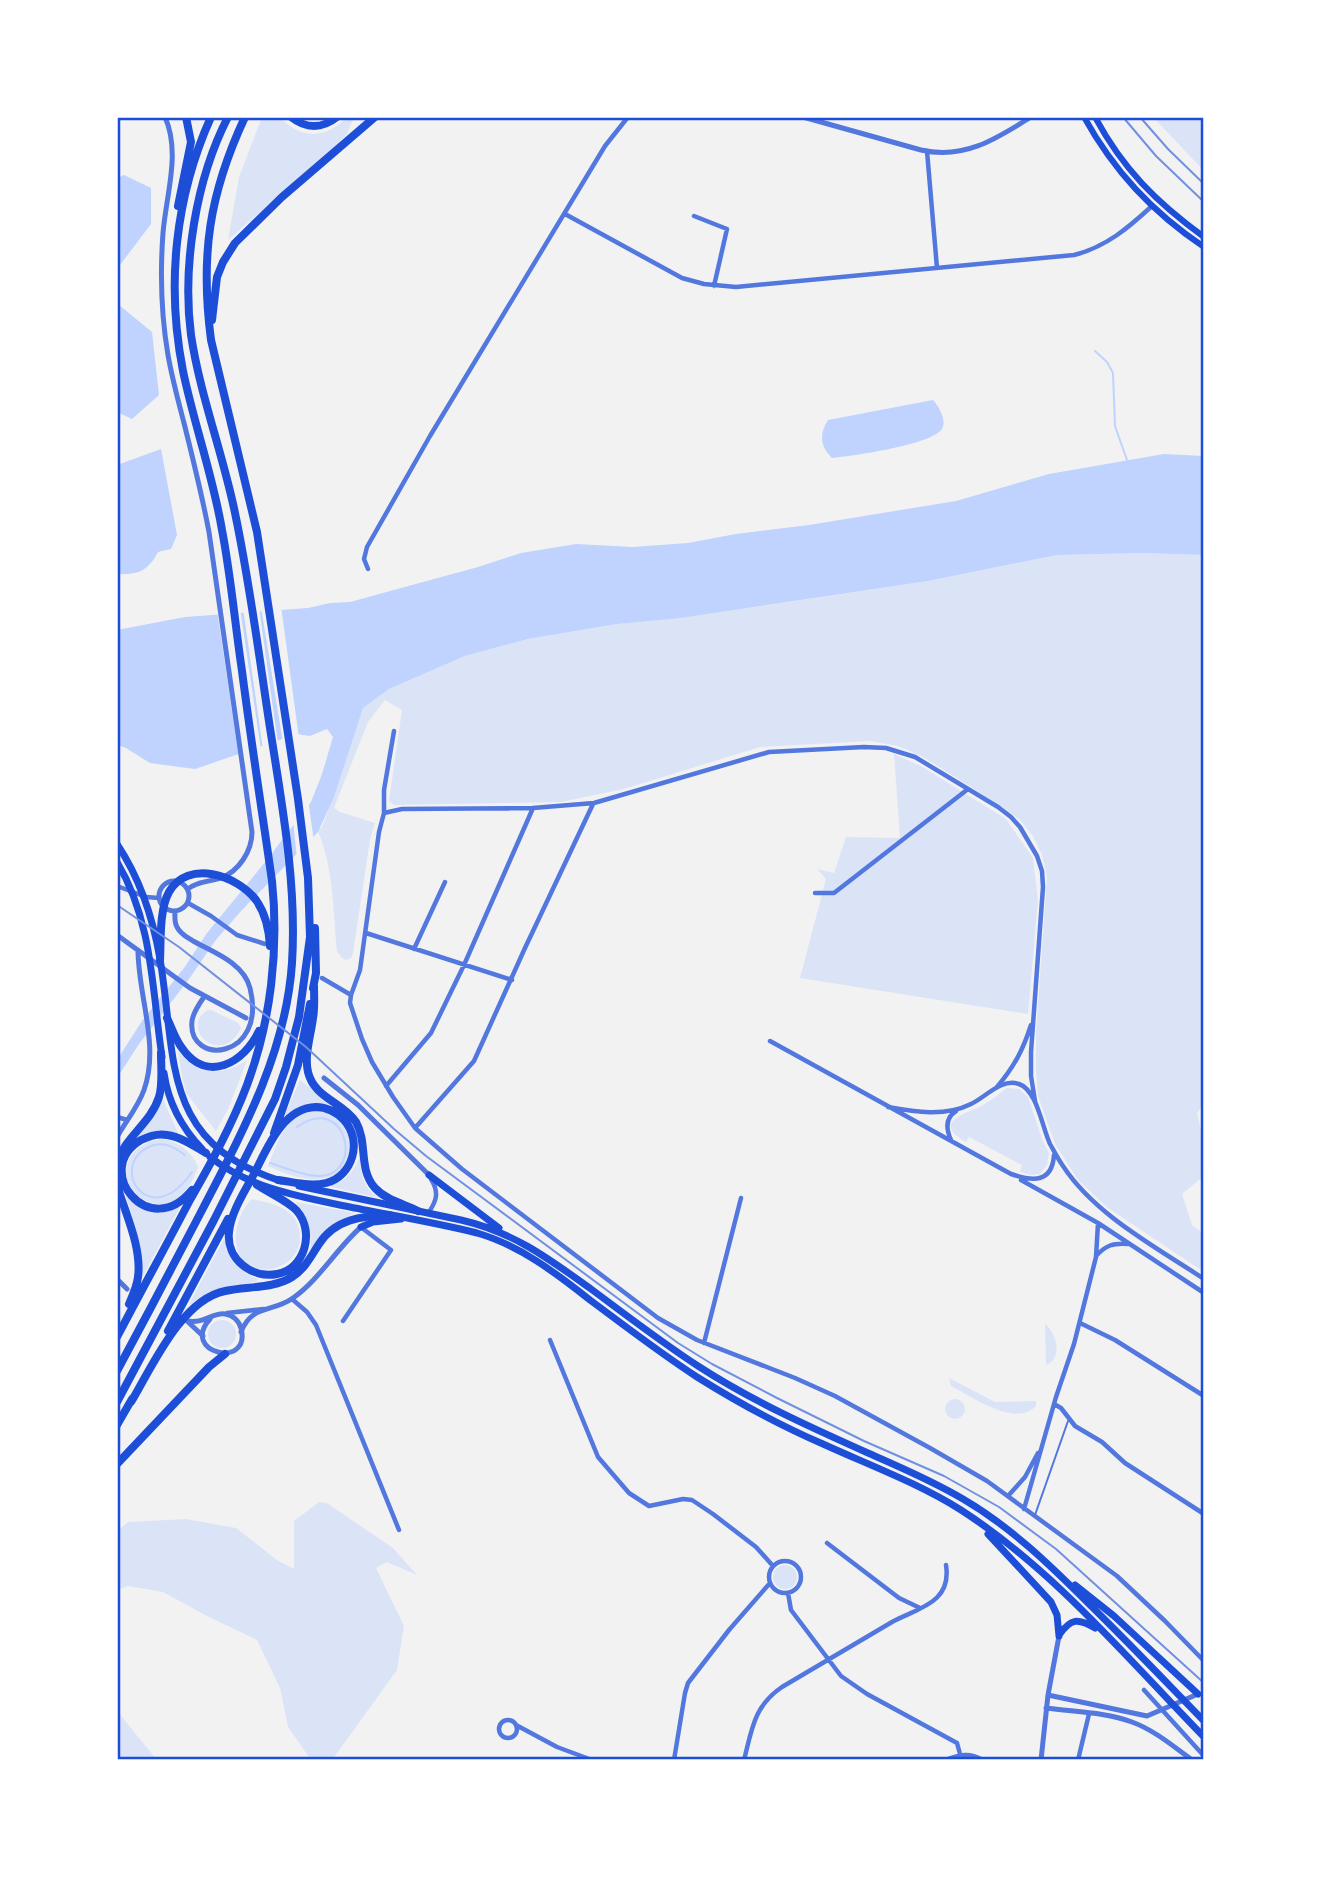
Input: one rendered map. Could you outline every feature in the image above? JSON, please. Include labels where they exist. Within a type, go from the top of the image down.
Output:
[{"type":"highway","points":[[117,1335],[243,1097],[258,1033],[268,1007],[273,964],[275,919],[272,881],[222,530],[177,336],[174,282],[179,197],[191,142],[186,117]]},
{"type":"highway","points":[[177,237],[193,165],[211,117]]},
{"type":"highway","points":[[117,1371],[253,1109],[272,1059],[285,1012],[291,972],[292,895],[282,803],[239,529],[191,333],[191,247],[199,200],[216,143],[228,117]]},
{"type":"highway","points":[[117,1402],[231,1188],[275,1099],[299,1017],[310,937],[310,896],[298,799],[257,533],[211,340],[205,290],[208,240],[220,181],[230,149],[245,117]]},
{"type":"highway","points":[[291,117],[301,124],[314,127],[337,117]]},
{"type":"highway","points":[[211,340],[217,277],[235,243],[282,197],[375,117]]},
{"type":"highway","points":[[117,844],[134,873],[148,908],[160,961],[173,1068],[182,1099],[201,1131],[220,1151],[234,1161],[278,1180],[481,1225],[511,1236]]},
{"type":"highway","points":[[117,862],[135,900],[148,943],[165,1079],[174,1106],[190,1134],[206,1153]]},
{"type":"highway","points":[[160,961],[163,911],[167,896],[172,887],[183,878],[204,873],[233,882],[255,899],[268,927],[273,964]]},
{"type":"highway","points":[[131,1402],[269,1145],[296,1075],[316,973],[316,932],[310,896]]},
{"type":"highway","points":[[314,986],[314,1016],[307,1062],[309,1075],[317,1088],[355,1121],[362,1139],[365,1169],[373,1186],[385,1196],[418,1211]]},
{"type":"highway","points":[[167,1016],[181,1048],[190,1057],[205,1065],[220,1066],[234,1062],[255,1047]]},
{"type":"highway","points":[[117,1162],[123,1148],[150,1115],[159,1098],[161,1053]]},
{"type":"highway","points":[[269,1145],[290,1118],[310,1108],[321,1107],[337,1114],[347,1123],[353,1135],[352,1158],[340,1176],[328,1182],[311,1185],[278,1180]]},
{"type":"highway","points":[[205,1173],[180,1202],[156,1209],[132,1198],[125,1187],[122,1170],[124,1160],[133,1146],[157,1135],[177,1138],[206,1153],[236,1175],[257,1185],[298,1212],[303,1221],[306,1241],[299,1260],[288,1270],[278,1274],[261,1275],[244,1267],[235,1256],[229,1240],[229,1229],[243,1195]]},
{"type":"highway","points":[[429,1175],[511,1236],[550,1259],[710,1374],[792,1419],[951,1491],[975,1506],[1096,1601],[1202,1695]]},
{"type":"highway","points":[[117,1185],[135,1245],[138,1268],[136,1287],[117,1335]]},
{"type":"highway","points":[[257,1185],[477,1233],[517,1250],[567,1282],[675,1362],[728,1395],[798,1432],[920,1488],[961,1511],[1018,1552],[1058,1588],[1204,1737]]},
{"type":"highway","points":[[117,1425],[180,1322],[203,1299],[226,1290],[271,1285],[290,1279],[304,1267],[324,1237],[338,1225],[361,1216],[389,1215]]},
{"type":"highway","points":[[361,1227],[373,1222],[406,1218]]},
{"type":"highway","points":[[117,1464],[209,1367],[225,1354]]},
{"type":"highway","points":[[961,1511],[987,1533],[1048,1597],[1057,1615],[1059,1636]]},
{"type":"highway","points":[[1055,1570],[1204,1721]]},
{"type":"highway","points":[[1059,1636],[1067,1625],[1075,1621],[1088,1624],[1104,1633]]},
{"type":"main road","points":[[1084,117],[1112,162],[1152,206],[1204,247]]},
{"type":"main road","points":[[1095,117],[1116,154],[1140,182],[1168,209],[1204,237]]},
{"type":"street","points":[[165,117],[171,140],[172,159],[163,238],[162,309],[170,366],[209,532],[251,816],[252,839],[243,860],[231,872],[188,889]]},
{"type":"street","points":[[368,569],[364,559],[367,547],[441,418],[612,135],[628,117]]},
{"type":"street","points":[[803,117],[927,151],[956,151],[980,146],[1031,117]]},
{"type":"street","points":[[927,151],[937,268]]},
{"type":"street","points":[[565,214],[668,271],[694,282],[714,286],[743,286],[1079,254],[1111,240],[1152,206]]},
{"type":"street","points":[[694,216],[727,229],[714,286]]},
{"type":"street","points":[[394,731],[366,932],[360,970],[351,995],[351,1007],[376,1070],[415,1128],[463,1169],[658,1318],[704,1343],[795,1378],[856,1407],[968,1469],[1008,1496],[1117,1576],[1204,1661]]},
{"type":"street","points":[[384,813],[402,809],[533,808],[594,803],[769,752],[864,747],[887,748],[915,757],[998,807],[1020,827],[1037,856],[1043,887],[1031,1076],[1040,1119],[1054,1151],[1069,1176],[1108,1214],[1204,1279]]},
{"type":"street","points":[[814,893],[834,893],[968,789]]},
{"type":"street","points":[[415,1128],[474,1062],[594,803]]},
{"type":"street","points":[[386,1086],[431,1033],[533,808]]},
{"type":"street","points":[[177,881],[188,889],[188,902],[175,911],[163,906],[159,898],[161,888],[168,882],[177,881]]},
{"type":"street","points":[[414,949],[445,882]]},
{"type":"street","points":[[117,886],[146,897],[159,898]]},
{"type":"street","points":[[188,902],[233,933],[265,944]]},
{"type":"street","points":[[175,911],[180,932],[233,964],[248,982],[251,993],[250,1024],[243,1038],[230,1048],[220,1051],[210,1049],[199,1042],[193,1032],[192,1020],[204,997]]},
{"type":"street","points":[[366,932],[512,980]]},
{"type":"street","points":[[117,934],[190,988],[246,1018]]},
{"type":"street","points":[[117,1137],[139,1101],[146,1083],[149,1060],[138,950]]},
{"type":"street","points":[[322,978],[351,995]]},
{"type":"street","points":[[996,1088],[1014,1066],[1023,1049],[1033,1018]]},
{"type":"street","points":[[770,1041],[1098,1223],[1204,1293]]},
{"type":"street","points":[[324,1078],[358,1105],[429,1175],[437,1195],[429,1213]]},
{"type":"street","points":[[888,1107],[936,1113],[958,1109],[971,1105],[996,1088],[1009,1083],[1018,1083],[1026,1088],[1035,1101]]},
{"type":"street","points":[[951,1140],[946,1124],[951,1114],[958,1109]]},
{"type":"street","points":[[117,1117],[127,1120]]},
{"type":"street","points":[[1011,1174],[1029,1180],[1040,1178],[1050,1171],[1055,1159],[1054,1151]]},
{"type":"street","points":[[704,1343],[741,1198]]},
{"type":"street","points":[[1024,1509],[1080,1323],[1096,1257],[1098,1223]]},
{"type":"street","points":[[265,1309],[249,1317],[241,1332],[239,1345],[225,1354],[210,1349],[203,1336],[187,1321],[199,1322],[221,1314],[280,1306],[304,1288],[361,1227],[391,1251],[344,1321]]},
{"type":"street","points":[[1096,1257],[1104,1247],[1114,1243],[1129,1244]]},
{"type":"street","points":[[117,1279],[127,1289]]},
{"type":"street","points":[[292,1299],[307,1312],[316,1325],[400,1530]]},
{"type":"street","points":[[221,1314],[235,1318],[241,1332]]},
{"type":"street","points":[[203,1336],[204,1326],[210,1319]]},
{"type":"street","points":[[1080,1323],[1115,1340],[1204,1396]]},
{"type":"street","points":[[550,1340],[601,1463],[629,1493],[649,1506],[683,1499],[692,1500],[756,1548],[773,1566]]},
{"type":"street","points":[[1054,1404],[1061,1408],[1075,1426],[1102,1442],[1125,1463],[1204,1514]]},
{"type":"street","points":[[1008,1496],[1029,1470],[1044,1440]]},
{"type":"street","points":[[827,1544],[899,1598],[920,1608]]},
{"type":"street","points":[[781,1561],[794,1563],[801,1576],[797,1588],[788,1593],[777,1591],[770,1583],[769,1574],[773,1566],[781,1561]]},
{"type":"street","points":[[744,1760],[753,1724],[767,1699],[782,1687],[909,1613],[932,1604],[940,1595],[947,1572],[946,1565]]},
{"type":"street","points":[[674,1760],[688,1683],[721,1639],[770,1583]]},
{"type":"street","points":[[788,1593],[791,1610],[841,1676],[957,1743],[960,1754]]},
{"type":"street","points":[[1041,1760],[1046,1708],[1059,1636]]},
{"type":"street","points":[[1144,1690],[1204,1756]]},
{"type":"street","points":[[1048,1695],[1147,1716],[1202,1695]]},
{"type":"street","points":[[1046,1708],[1113,1717],[1139,1725],[1192,1760]]},
{"type":"street","points":[[1078,1760],[1089,1714]]},
{"type":"street","points":[[516,1728],[592,1760]]},
{"type":"street","points":[[944,1760],[960,1754],[971,1754],[983,1760]]},
{"type":"lane","points":[[1034,1516],[1069,1419]]},
{"type":"shaded area","points":[[262,117],[280,117],[296,130],[314,134],[331,130],[347,117],[354,117],[347,134],[335,146],[228,240],[239,177]]},
{"type":"shaded area","points":[[1153,117],[1204,117],[1204,171]]},
{"type":"shaded area","points":[[1057,555],[1204,555],[1204,1102],[1197,1114],[1204,1143],[1204,1176],[1182,1194],[1192,1225],[1204,1234],[1204,1272],[1108,1208],[1078,1180],[1055,1144],[1038,1096],[1036,1071],[1036,1033],[1047,876],[1042,855],[1033,836],[1020,820],[998,804],[923,757],[898,746],[870,741],[760,747],[624,789],[561,802],[394,805],[389,801],[402,710],[385,700],[368,722],[334,808],[375,823],[353,953],[351,958],[346,960],[337,951],[330,875],[318,832],[323,825],[363,708],[389,689],[465,656],[528,639],[928,581]]},
{"type":"shaded area","points":[[894,754],[921,766],[1006,819],[1033,858],[1038,900],[1028,1014],[800,978],[826,879],[817,869],[834,873],[846,837],[900,838]]},
{"type":"shaded area","points":[[208,1010],[238,1023],[241,1028],[233,1040],[223,1045],[214,1045],[200,1034],[200,1017]]},
{"type":"shaded area","points":[[178,1051],[193,1065],[211,1071],[229,1069],[247,1060],[229,1107],[216,1131],[186,1093]]},
{"type":"shaded area","points":[[300,1080],[335,1106],[306,1105],[284,1116]]},
{"type":"shaded area","points":[[1007,1088],[1019,1089],[1028,1097],[1049,1153],[1047,1165],[1040,1174],[1020,1172],[1022,1165],[969,1137],[966,1142],[951,1129],[955,1119],[986,1103]]},
{"type":"shaded area","points":[[162,1097],[179,1135],[145,1135],[133,1140],[154,1116]]},
{"type":"shaded area","points":[[316,1110],[330,1114],[341,1123],[347,1133],[349,1157],[344,1167],[334,1175],[307,1179],[268,1166],[289,1123]]},
{"type":"shaded area","points":[[163,1139],[184,1148],[198,1167],[192,1182],[182,1195],[169,1203],[155,1204],[136,1194],[127,1179],[126,1170],[132,1154],[138,1148],[154,1140]]},
{"type":"shaded area","points":[[361,1154],[363,1179],[379,1198],[327,1186],[348,1175]]},
{"type":"shaded area","points":[[124,1191],[131,1199],[161,1212],[180,1207],[141,1280],[137,1235]]},
{"type":"shaded area","points":[[252,1199],[283,1209],[296,1221],[299,1244],[294,1255],[285,1264],[261,1269],[249,1265],[241,1257],[236,1244],[237,1225]]},
{"type":"shaded area","points":[[295,1202],[355,1213],[330,1229],[310,1251],[308,1225]]},
{"type":"shaded area","points":[[226,1235],[235,1262],[258,1279],[256,1282],[215,1291],[189,1304]]},
{"type":"shaded area","points":[[222,1320],[232,1324],[236,1334],[232,1344],[222,1348],[212,1344],[208,1334],[212,1324]]},
{"type":"shaded area","points":[[1045,1323],[1056,1345],[1055,1357],[1046,1365]]},
{"type":"shaded area","points":[[949,1378],[995,1402],[1036,1401],[1036,1406],[1017,1414],[1006,1412],[982,1403],[951,1386]]},
{"type":"shaded area","points":[[955,1399],[962,1402],[965,1409],[962,1416],[955,1419],[948,1416],[945,1409],[948,1402]]},
{"type":"shaded area","points":[[319,1502],[327,1503],[393,1548],[417,1575],[387,1562],[376,1568],[404,1626],[397,1670],[332,1760],[311,1760],[288,1727],[280,1688],[257,1640],[163,1592],[128,1586],[117,1590],[117,1531],[128,1522],[186,1519],[236,1528],[277,1560],[294,1569],[294,1521]]},
{"type":"shaded area","points":[[785,1565],[794,1568],[797,1577],[794,1586],[785,1589],[776,1586],[773,1577],[776,1568]]},
{"type":"shaded area","points":[[117,1711],[157,1760],[117,1760]]},
{"type":"water","points":[[124,175],[151,188],[151,224],[117,269],[117,178]]},
{"type":"water","points":[[119,305],[152,332],[159,395],[132,419],[117,412]]},
{"type":"water","points":[[933,400],[944,422],[942,429],[935,435],[908,445],[842,457],[832,458],[825,449],[822,435],[828,420]]},
{"type":"water","points":[[161,449],[177,535],[171,549],[158,552],[146,568],[131,574],[117,574],[117,465]]},
{"type":"water","points":[[1164,454],[1204,456],[1204,555],[1057,555],[928,581],[680,618],[617,624],[528,639],[465,656],[389,689],[363,708],[334,797],[318,832],[215,941],[117,1078],[117,1060],[142,1021],[184,968],[207,933],[311,802],[333,737],[327,729],[310,736],[297,734],[195,769],[150,763],[117,745],[117,630],[185,617],[308,608],[350,602],[521,553],[576,544],[633,547],[688,543],[956,501],[1049,474]]},
{"type":"pier","points":[[281,606],[299,738],[283,743],[261,607]]},
{"type":"pier","points":[[259,607],[278,744],[263,750],[243,608]]},
{"type":"pier","points":[[240,608],[261,750],[239,758],[217,610]]},
{"type":"pier","points":[[308,800],[314,841],[297,859],[293,820]]},
{"type":"waterway","points":[[1095,351],[1107,362],[1113,373],[1115,426],[1127,460]]},
{"type":"waterway","points":[[270,1163],[313,1176],[333,1172],[342,1163],[344,1138],[338,1127],[328,1120],[314,1119],[297,1127]]},
{"type":"waterway","points":[[185,1155],[169,1146],[151,1146],[138,1155],[132,1167],[133,1179],[138,1189],[148,1196],[161,1197],[176,1189],[192,1172]]},
{"type":"railway","points":[[1123,117],[1156,156],[1204,202]]},
{"type":"railway","points":[[1140,117],[1204,184]]},
{"type":"railway","points":[[117,905],[179,947],[306,1047],[426,1156],[678,1343],[777,1398],[864,1441],[944,1476],[999,1507],[1056,1549],[1204,1683]]}]
